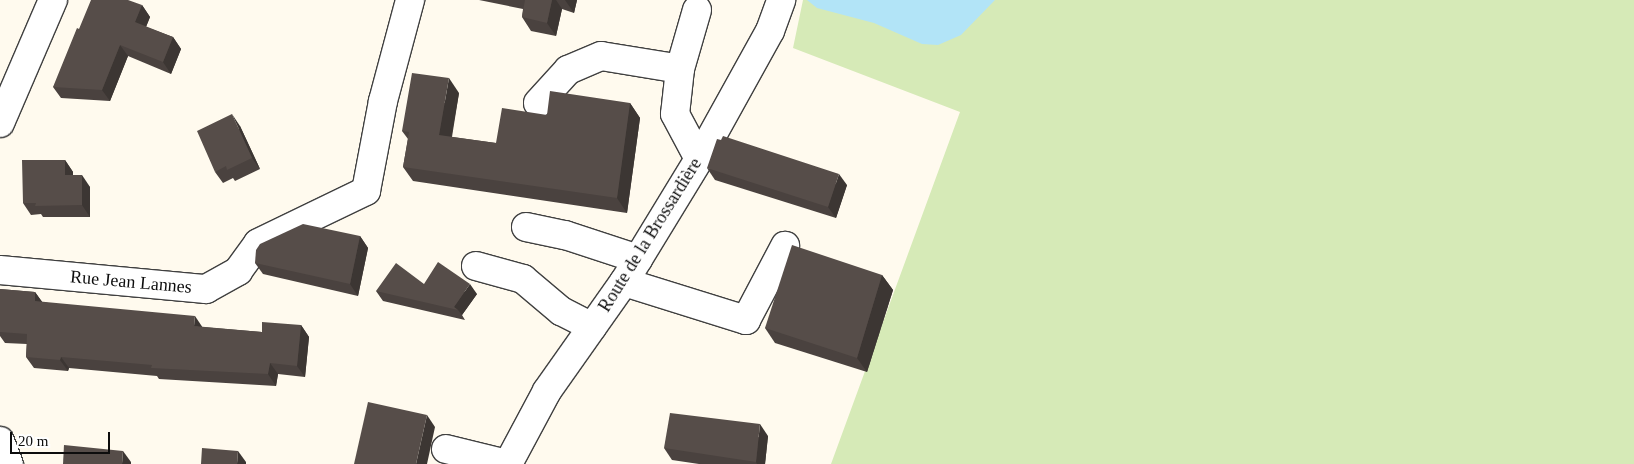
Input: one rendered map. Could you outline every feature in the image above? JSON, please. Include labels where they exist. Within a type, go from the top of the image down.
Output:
[{"type":"street","points":[[0,124],[53,0]]},
{"type":"street","name":"Rue Jean Lannes","points":[[0,270],[206,289],[238,271],[258,243],[366,191],[383,101],[410,0]]},
{"type":"street","name":"Route de la Brossardière","points":[[507,464],[546,391],[624,282],[699,159],[770,31],[781,0]]},
{"type":"street","points":[[697,10],[680,69],[675,114],[699,159]]},
{"type":"street","points":[[538,103],[568,70],[601,56],[680,69]]},
{"type":"street","points":[[526,227],[565,235],[638,259]]},
{"type":"street","points":[[624,282],[746,320],[785,246]]},
{"type":"street","points":[[476,266],[523,279],[561,311],[592,327]]},
{"type":"street","points":[[0,442],[9,464]]},
{"type":"street","points":[[446,449],[507,464]]},
{"type":"green space","points":[[803,0],[1634,0],[1634,464],[831,464],[960,112],[793,48]]},
{"type":"water","points":[[807,0],[995,0],[961,35],[938,45],[922,44],[874,23],[817,8]]},
{"type":"building","points":[[91,0],[128,0],[142,5],[135,22],[173,37],[163,62],[120,45],[102,90],[53,87],[77,28],[79,29]]},
{"type":"building","points":[[525,0],[552,0],[547,23],[522,17]]},
{"type":"building","points":[[412,73],[449,78],[439,135],[496,143],[502,108],[547,115],[550,91],[630,103],[617,198],[403,167],[409,132],[402,131]]},
{"type":"building","points":[[232,114],[252,158],[227,170],[226,166],[215,172],[197,131]]},
{"type":"building","points":[[723,136],[839,174],[828,207],[707,168],[717,139],[721,140]]},
{"type":"building","points":[[22,160],[65,160],[65,175],[82,175],[82,205],[35,206],[36,203],[23,203]]},
{"type":"building","points":[[303,224],[360,236],[350,284],[255,263],[256,250],[260,244]]},
{"type":"building","points":[[792,245],[882,275],[857,358],[765,328]]},
{"type":"building","points":[[438,262],[470,284],[454,307],[458,310],[376,291],[396,263],[424,284]]},
{"type":"building","points":[[0,289],[35,292],[35,301],[195,316],[194,326],[262,332],[262,322],[301,325],[297,366],[270,363],[268,374],[151,368],[152,365],[61,357],[60,360],[26,357],[27,334],[0,332]]},
{"type":"building","points":[[368,402],[427,415],[416,464],[354,464]]},
{"type":"building","points":[[670,413],[760,424],[756,462],[664,448]]},
{"type":"building","points":[[64,445],[123,451],[122,464],[63,464]]},
{"type":"building","points":[[202,448],[238,451],[237,464],[201,464]]}]
